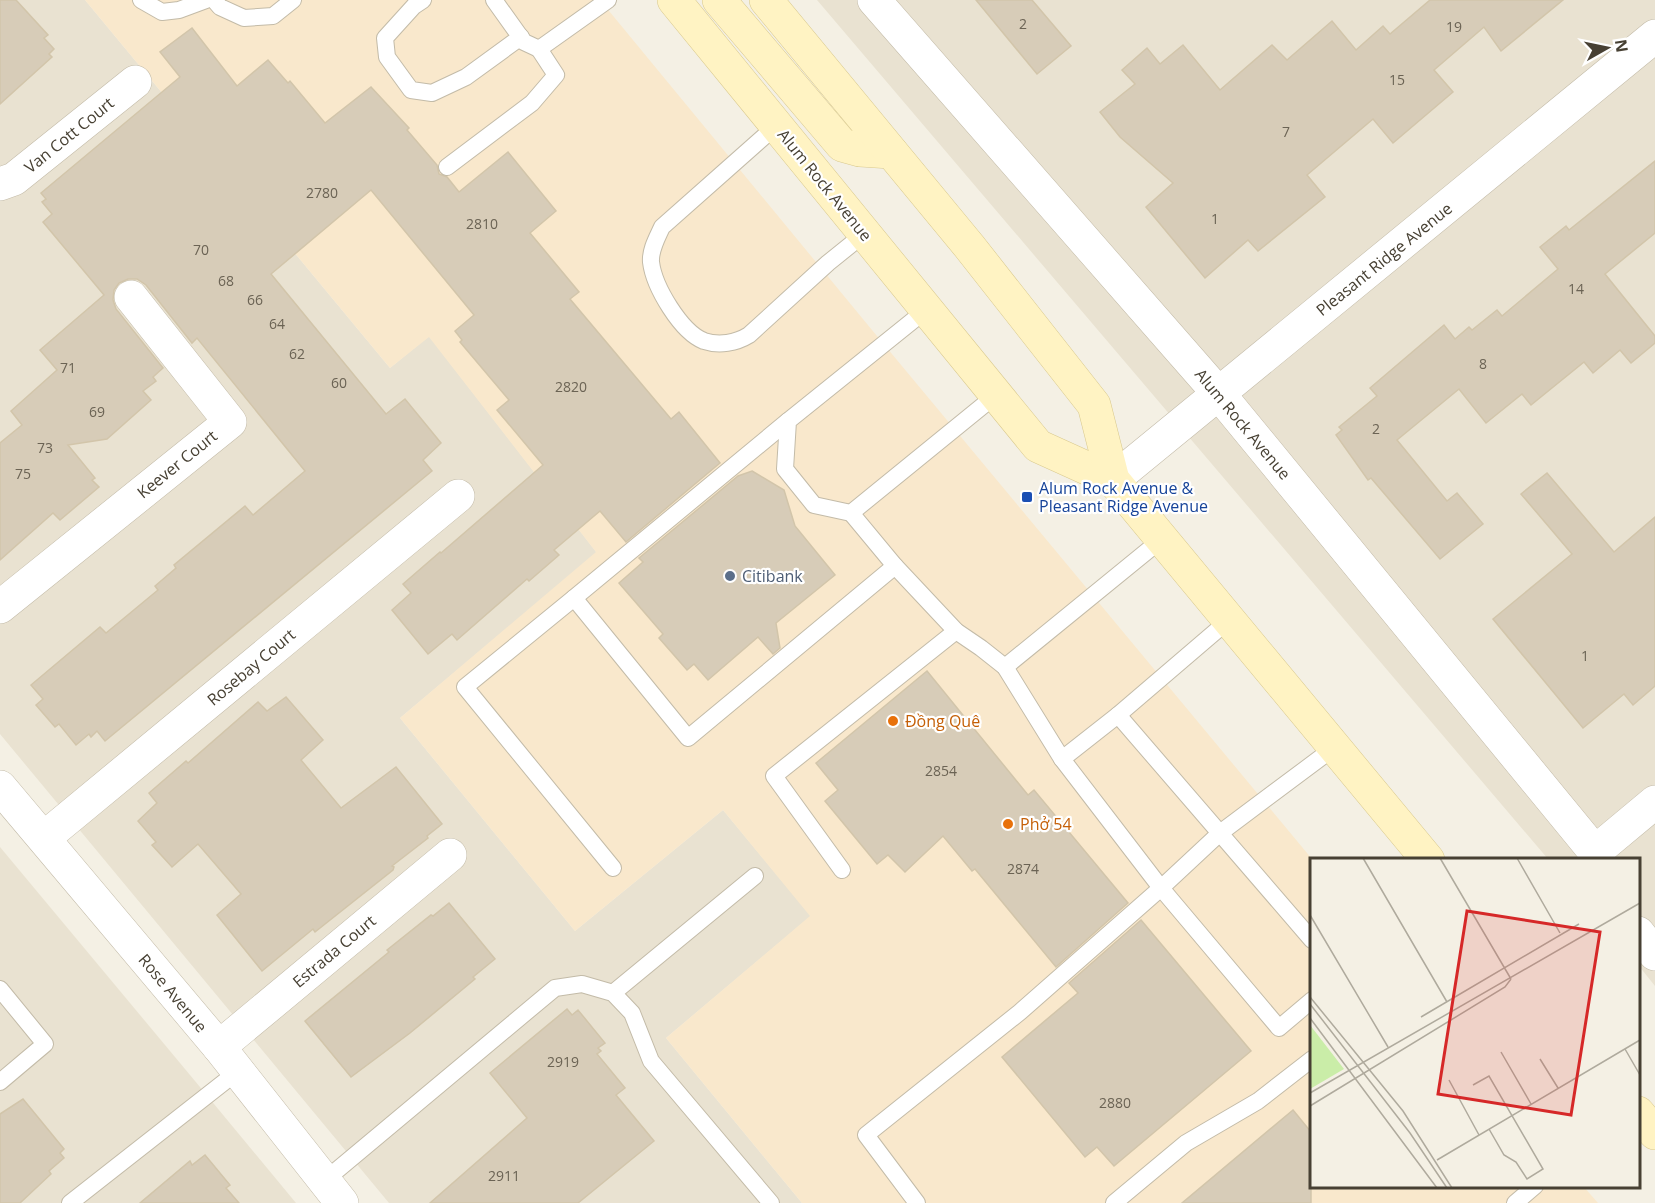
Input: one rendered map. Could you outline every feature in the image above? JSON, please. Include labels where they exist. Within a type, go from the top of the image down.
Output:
[{"type":"main road","name":"Alum Rock Avenue","points":[[674,0],[1038,446],[1113,480]]},
{"type":"main road","points":[[719,0],[842,145],[860,150],[891,152]]},
{"type":"main road","name":"Alum Rock Avenue","points":[[766,0],[969,246],[1094,405],[1113,480],[1426,858]]},
{"type":"main road","points":[[1640,1115],[1655,1133]]},
{"type":"street","name":"Alum Rock Avenue","points":[[874,0],[1219,394],[1597,856]]},
{"type":"street","name":"Pleasant Ridge Avenue","points":[[1113,480],[1655,36]]},
{"type":"street","name":"Van Cott Court","points":[[0,184],[14,179],[135,82]]},
{"type":"street","name":"Keever Court","points":[[0,607],[230,422],[131,297]]},
{"type":"street","name":"Rosebay Court","points":[[44,838],[458,496]]},
{"type":"street","name":"Rose Avenue","points":[[0,787],[228,1060],[333,1192]]},
{"type":"street","points":[[1597,856],[1655,802]]},
{"type":"street","name":"Estrada Court","points":[[228,1060],[450,855]]},
{"type":"street","points":[[1640,935],[1655,954]]},
{"type":"lane","points":[[141,0],[162,12],[179,10],[206,0]]},
{"type":"lane","points":[[214,0],[220,7],[244,18],[273,16],[293,0]]},
{"type":"lane","points":[[423,0],[414,6],[385,38],[387,57],[411,90],[432,93],[466,77],[521,37]]},
{"type":"lane","points":[[447,167],[532,104],[556,75],[539,49],[524,42],[494,0]]},
{"type":"lane","points":[[539,49],[608,0]]},
{"type":"lane","points":[[776,126],[662,227],[653,246],[651,262],[661,295],[687,329],[704,340],[721,343],[740,341],[864,234]]},
{"type":"lane","points":[[613,868],[465,687],[926,310]]},
{"type":"lane","points":[[851,513],[996,395]]},
{"type":"lane","points":[[788,421],[785,469],[814,505],[851,513],[895,566],[956,631],[1005,668],[1062,759],[1161,888],[1279,1028],[1310,1001]]},
{"type":"lane","points":[[1005,668],[1162,539]]},
{"type":"lane","points":[[574,598],[688,738],[895,566]]},
{"type":"lane","points":[[1062,759],[1118,715],[1229,620]]},
{"type":"lane","points":[[842,870],[774,776],[956,631]]},
{"type":"lane","points":[[1118,715],[1310,939]]},
{"type":"lane","points":[[916,1203],[866,1135],[1020,1012],[1220,833],[1335,747]]},
{"type":"lane","points":[[613,993],[754,876]]},
{"type":"lane","points":[[333,1192],[555,988],[582,984],[613,993],[632,1013],[651,1061],[771,1203]]},
{"type":"lane","points":[[0,989],[45,1044],[0,1082]]},
{"type":"lane","points":[[70,1203],[196,1106],[228,1060]]},
{"type":"lane","points":[[1114,1203],[1186,1143],[1258,1101],[1310,1060]]},
{"type":"lane","points":[[1515,1203],[1533,1188]]},
{"type":"shaded area","points":[[0,0],[85,0],[390,368],[429,336],[597,553],[400,718],[575,931],[723,810],[811,916],[666,1038],[802,1203],[389,1203],[0,734]]},
{"type":"shaded area","points":[[85,0],[600,0],[1311,858],[1310,1188],[1585,1188],[1598,1203],[802,1203],[666,1038],[810,916],[723,810],[575,931],[400,718],[596,552],[429,337],[390,368]]},
{"type":"shaded area","points":[[817,0],[1655,0],[1655,986],[1640,967],[1640,858],[1547,858]]},
{"type":"shaded area","points":[[0,847],[190,1075],[296,1203],[0,1203]]},
{"type":"building","points":[[0,0],[16,0],[48,35],[44,38],[54,49],[49,54],[52,57],[0,104]]},
{"type":"building","points":[[976,0],[1032,0],[1071,46],[1037,74]]},
{"type":"building","points":[[1430,0],[1563,0],[1501,51],[1484,27],[1434,70],[1453,92],[1393,143],[1373,119],[1307,175],[1325,197],[1258,251],[1248,240],[1205,278],[1146,207],[1173,183],[1120,137],[1100,112],[1135,84],[1122,70],[1147,48],[1160,64],[1183,45],[1220,90],[1272,45],[1287,60],[1332,21],[1356,50],[1383,26],[1390,34]]},
{"type":"building","points":[[192,28],[237,86],[268,60],[288,83],[290,81],[325,123],[371,87],[409,128],[407,130],[437,165],[439,174],[447,177],[459,192],[508,152],[556,211],[530,233],[579,292],[570,299],[671,419],[679,412],[720,463],[626,542],[600,511],[554,550],[559,555],[529,581],[527,579],[457,640],[452,634],[428,654],[392,610],[411,593],[403,584],[543,465],[497,410],[509,400],[460,342],[462,340],[455,331],[474,315],[371,190],[271,274],[386,414],[405,399],[441,443],[423,460],[432,471],[105,741],[97,731],[91,737],[89,734],[76,745],[59,724],[55,727],[36,705],[43,699],[31,685],[100,627],[106,633],[158,590],[155,586],[176,568],[174,565],[245,506],[253,515],[305,471],[197,338],[192,343],[146,285],[137,279],[128,279],[119,283],[114,290],[113,300],[116,309],[163,368],[153,377],[156,381],[143,391],[151,400],[107,439],[68,445],[95,478],[92,480],[99,487],[60,520],[53,513],[0,560],[0,443],[22,425],[11,411],[57,370],[40,350],[104,295],[43,222],[52,214],[42,202],[46,199],[41,193],[180,77],[160,52]]},
{"type":"building","points":[[1655,161],[1655,233],[1605,274],[1655,336],[1655,343],[1631,363],[1620,350],[1593,373],[1584,362],[1531,405],[1522,394],[1486,423],[1459,389],[1397,440],[1447,501],[1457,493],[1483,524],[1440,559],[1371,478],[1368,480],[1336,435],[1342,430],[1339,427],[1377,396],[1370,388],[1444,325],[1455,339],[1469,327],[1472,330],[1497,310],[1502,316],[1558,269],[1540,247],[1566,226],[1569,230]]},
{"type":"building","name":"Citibank","points":[[752,471],[784,490],[795,526],[835,575],[776,623],[780,648],[773,654],[758,637],[708,680],[694,664],[687,670],[659,638],[663,634],[619,583],[643,562],[639,558],[738,476]]},
{"type":"building","points":[[1547,473],[1614,552],[1655,517],[1655,686],[1633,705],[1624,694],[1583,728],[1493,619],[1572,554],[1521,494]]},
{"type":"building","points":[[927,671],[1028,795],[1034,790],[1128,903],[1056,967],[975,869],[972,871],[943,836],[905,872],[888,855],[877,864],[825,801],[838,790],[816,763]]},
{"type":"building","points":[[286,697],[323,740],[301,760],[341,808],[396,767],[442,824],[392,866],[393,870],[315,932],[313,929],[262,971],[217,915],[241,894],[198,844],[172,867],[152,845],[156,842],[138,821],[157,803],[149,793],[186,761],[188,763],[258,702],[267,711]]},
{"type":"building","points":[[449,903],[495,959],[473,977],[475,979],[410,1033],[351,1077],[305,1021],[389,952],[387,950]]},
{"type":"building","points":[[1141,920],[1251,1051],[1114,1166],[1097,1147],[1085,1157],[1002,1057],[1078,993],[1069,983]]},
{"type":"building","points":[[567,1009],[572,1015],[578,1010],[605,1043],[598,1048],[601,1051],[597,1054],[625,1088],[616,1095],[654,1141],[578,1203],[430,1203],[527,1118],[490,1073]]},
{"type":"building","points":[[23,1099],[64,1149],[60,1153],[64,1158],[49,1171],[51,1174],[20,1203],[0,1203],[0,1114]]},
{"type":"building","points":[[1293,1110],[1310,1131],[1311,1203],[1182,1203]]},
{"type":"building","points":[[205,1155],[230,1185],[226,1188],[239,1203],[140,1203],[190,1161],[192,1165]]},
{"type":"place","name":"Alum Rock Avenue & Pleasant Ridge Avenue","points":[[1027,497]]},
{"type":"place","name":"Citibank","points":[[730,576]]},
{"type":"place","name":"Đồng Quê","points":[[893,721]]},
{"type":"place","name":"Phở 54","points":[[1008,824]]}]
